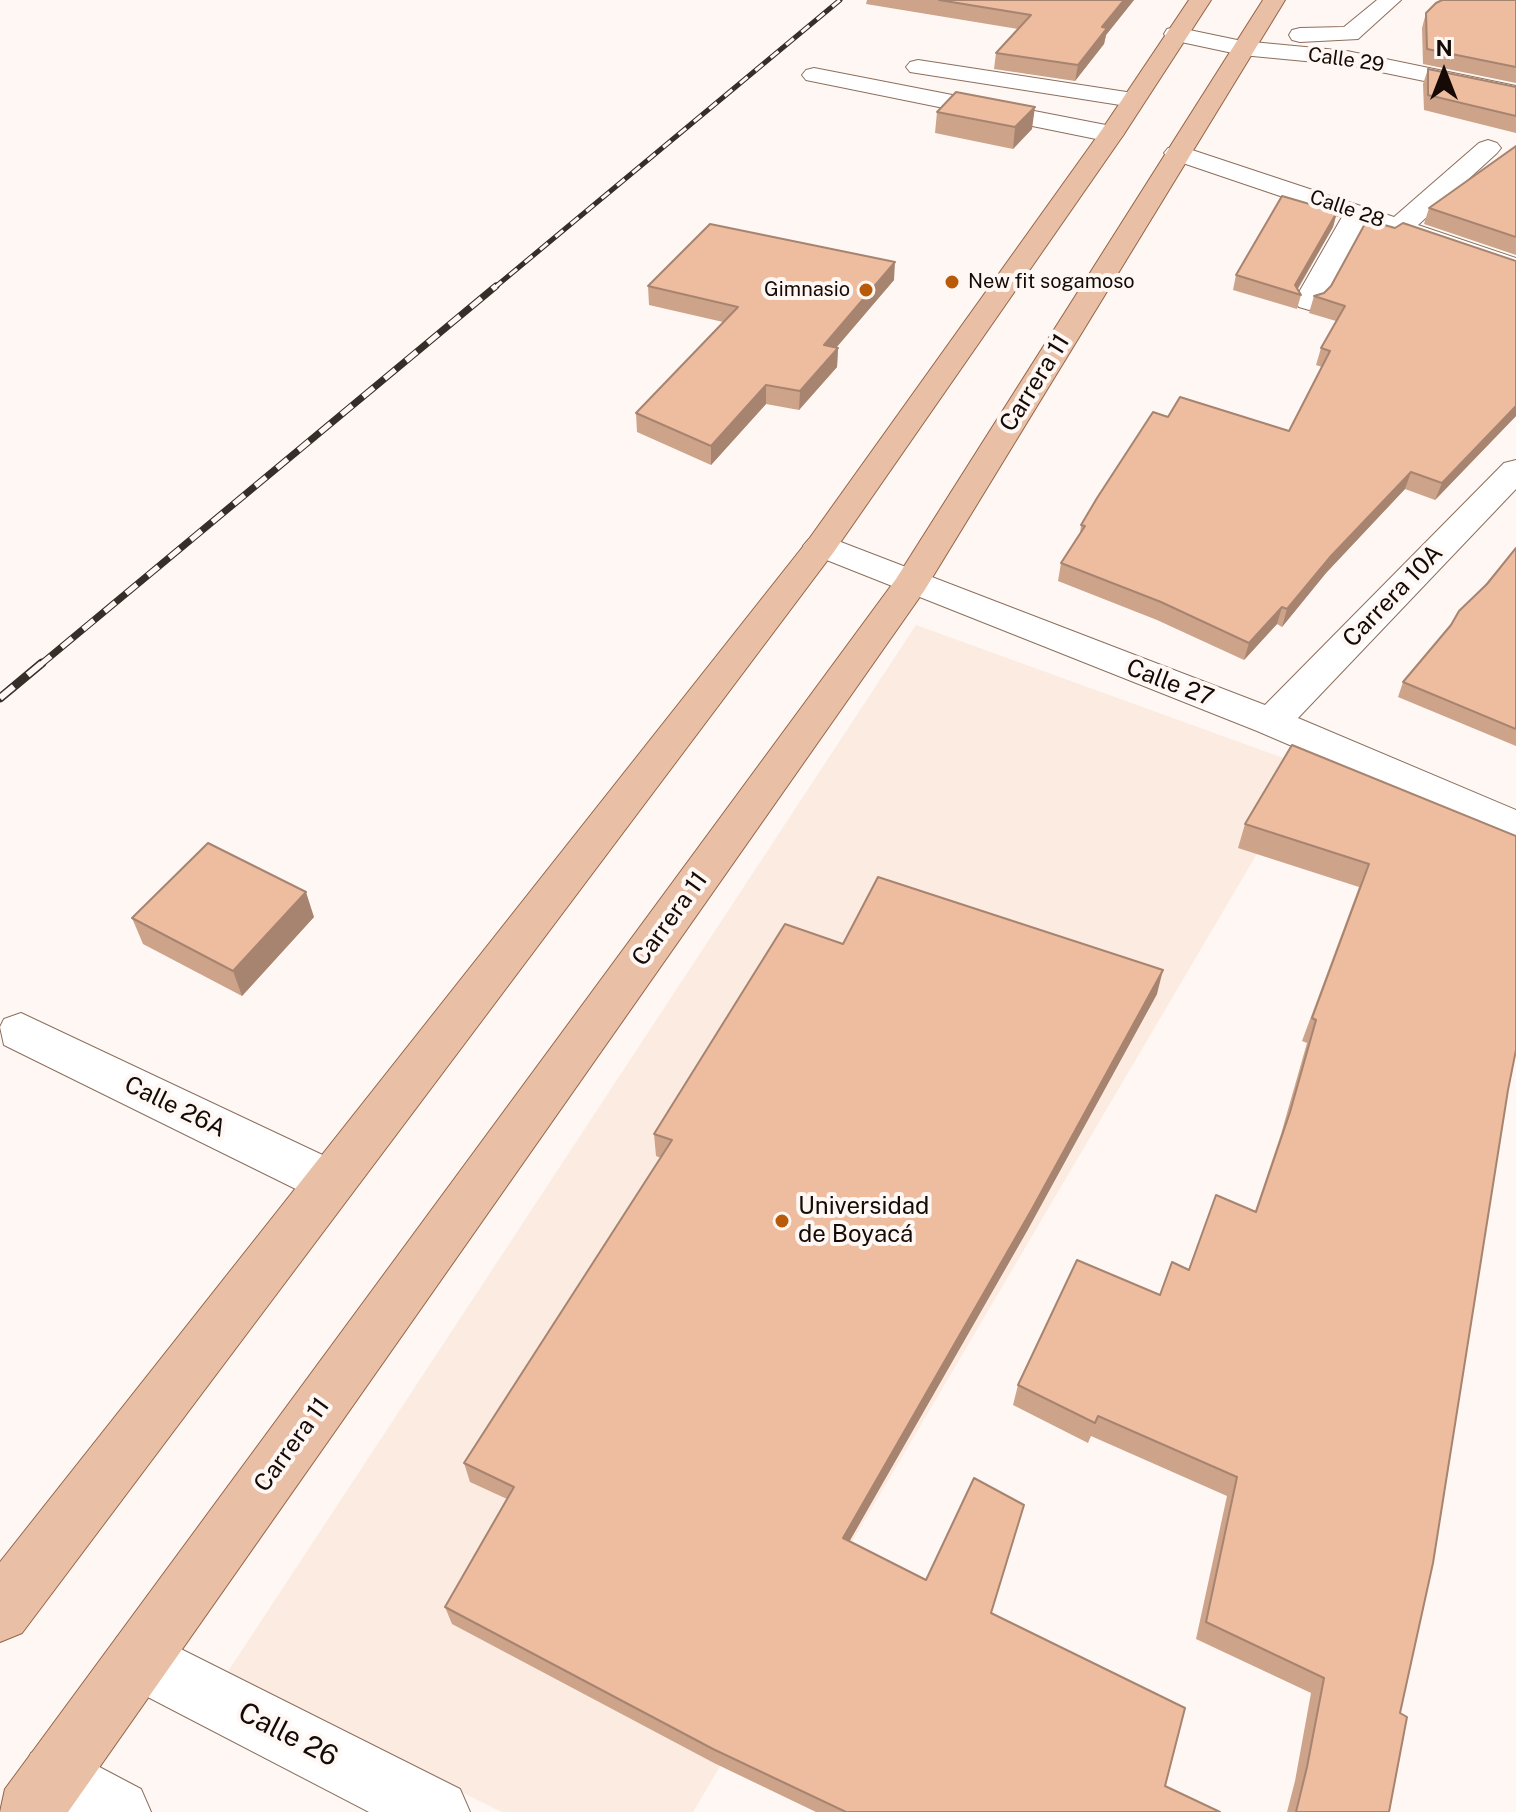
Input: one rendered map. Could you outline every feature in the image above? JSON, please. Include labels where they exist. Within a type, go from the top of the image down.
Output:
[{"type":"main road","points":[[0,1611],[821,546],[1111,134],[1200,0]]},
{"type":"main road","name":"Carrera 11","points":[[41,1794],[911,583],[1274,0]]},
{"type":"street","points":[[1247,41],[1350,34],[1390,0]]},
{"type":"street","name":"Calle 29","points":[[1179,30],[1347,58],[1516,93]]},
{"type":"street","points":[[892,63],[1133,100]]},
{"type":"street","points":[[814,75],[1111,134]]},
{"type":"street","points":[[1399,227],[1488,148]]},
{"type":"street","name":"Calle 28","points":[[1177,153],[1516,267]]},
{"type":"street","points":[[1309,301],[1358,213]]},
{"type":"street","name":"Carrera 10A","points":[[1271,722],[1516,470]]},
{"type":"street","name":"Calle 27","points":[[821,546],[1271,722],[1516,827]]},
{"type":"street","name":"Calle 26A","points":[[21,1032],[330,1182]]},
{"type":"street","name":"Calle 26","points":[[139,1659],[437,1812]]},
{"type":"street","points":[[41,1794],[118,1812]]},
{"type":"shaded area","name":"Universidad de Boyacá","points":[[916,625],[1308,767],[693,1812],[502,1812],[225,1676]]},
{"type":"building","points":[[939,0],[1124,0],[1078,65],[996,53],[1031,15]]},
{"type":"building","points":[[1442,0],[1516,0],[1516,67],[1427,49],[1426,13]]},
{"type":"building","points":[[1428,69],[1516,87],[1516,116],[1428,95]]},
{"type":"building","points":[[956,92],[1035,107],[1015,127],[937,112]]},
{"type":"building","points":[[1516,146],[1516,237],[1429,208]]},
{"type":"building","points":[[1282,196],[1337,212],[1295,285],[1301,295],[1236,275]]},
{"type":"building","points":[[1367,220],[1395,228],[1403,223],[1516,261],[1516,406],[1442,483],[1411,472],[1331,556],[1287,609],[1282,607],[1249,643],[1161,602],[1061,563],[1085,526],[1081,525],[1097,498],[1153,412],[1168,417],[1180,397],[1289,431],[1330,351],[1321,348],[1345,306],[1314,296],[1324,293],[1331,286]]},
{"type":"building","points":[[710,224],[895,262],[824,345],[838,348],[800,391],[766,385],[711,446],[636,413],[738,307],[648,286]]},
{"type":"building","points":[[1516,548],[1516,729],[1403,682],[1459,611],[1487,584]]},
{"type":"building","points":[[1292,745],[1516,836],[1516,1050],[1433,1563],[1400,1713],[1407,1717],[1389,1812],[1296,1812],[1324,1678],[1206,1622],[1237,1477],[1098,1416],[1095,1423],[1018,1385],[1077,1260],[1160,1295],[1172,1262],[1189,1270],[1216,1195],[1256,1212],[1290,1112],[1316,1020],[1312,1018],[1369,864],[1245,824]]},
{"type":"building","points":[[208,843],[306,892],[233,971],[132,918]]},
{"type":"building","points":[[878,877],[1163,970],[1032,1209],[843,1538],[926,1580],[974,1478],[1024,1505],[991,1613],[1185,1708],[1165,1786],[1220,1812],[846,1812],[713,1749],[445,1607],[514,1487],[464,1463],[672,1140],[654,1134],[785,924],[843,944]]},
{"type":"railway","points":[[494,288],[840,0]]},
{"type":"railway","points":[[40,665],[496,286]]},
{"type":"railway","points":[[0,698],[42,663]]},
{"type":"place","name":"New fit sogamoso","points":[[952,282]]},
{"type":"place","name":"Gimnasio","points":[[866,290]]},
{"type":"place","name":"Universidad de Boyacá","points":[[782,1221]]}]
